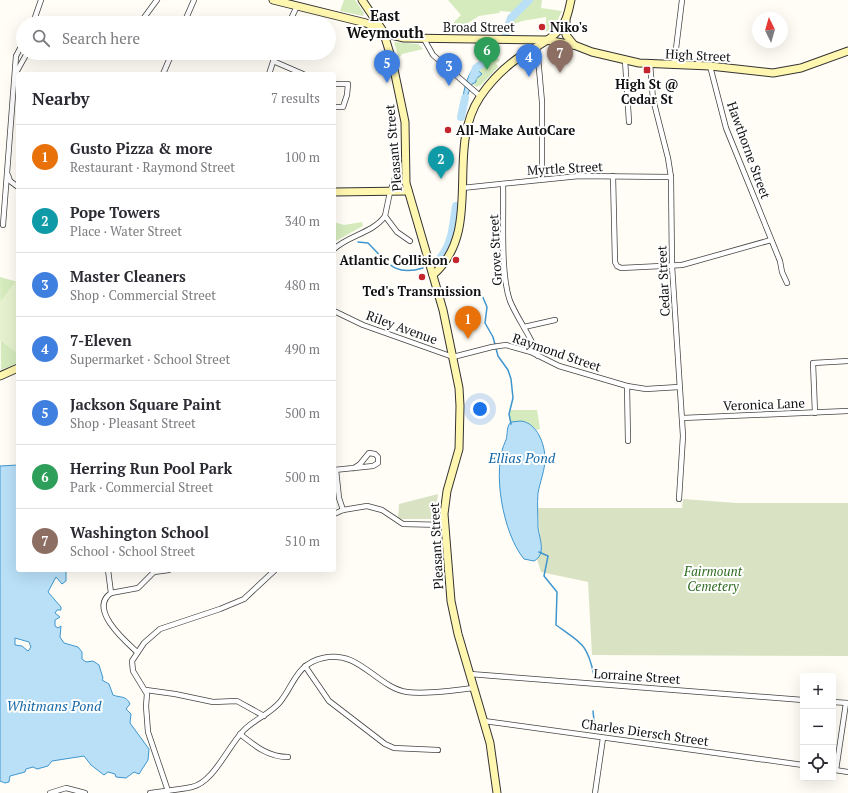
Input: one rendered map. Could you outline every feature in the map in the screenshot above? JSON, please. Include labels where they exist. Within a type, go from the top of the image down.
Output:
[{"type":"main road","name":"Broad Street","points":[[273,0],[366,23],[399,37],[424,39],[546,40]]},
{"type":"main road","name":"Pleasant Street","points":[[362,0],[382,31],[393,63],[405,122],[405,172],[408,191],[433,274],[453,357],[460,400],[459,440],[456,464],[446,497],[445,525],[453,612],[484,721],[492,756],[497,793]]},
{"type":"main road","points":[[571,0],[566,19],[566,35],[574,45]]},
{"type":"main road","points":[[433,274],[446,262],[457,239],[460,221],[463,151],[466,128],[478,94],[502,71],[557,32],[566,19]]},
{"type":"main road","name":"High Street","points":[[546,40],[574,45],[592,52],[625,60],[650,64],[710,66],[760,72],[783,72],[812,65],[848,51]]},
{"type":"main road","points":[[336,192],[408,191]]},
{"type":"main road","points":[[0,376],[16,369]]},
{"type":"street","points":[[35,16],[41,0]]},
{"type":"street","points":[[145,16],[156,0]]},
{"type":"street","points":[[187,16],[194,0]]},
{"type":"street","points":[[674,65],[682,0]]},
{"type":"street","points":[[292,16],[297,6]]},
{"type":"street","points":[[424,39],[433,55],[463,83],[478,94]]},
{"type":"street","points":[[537,46],[541,89],[542,179]]},
{"type":"street","points":[[3,225],[16,60]]},
{"type":"street","points":[[16,72],[23,60]]},
{"type":"street","points":[[164,72],[169,60]]},
{"type":"street","points":[[625,60],[629,122]]},
{"type":"street","points":[[270,72],[273,61],[298,72]]},
{"type":"street","name":"Cedar Street","points":[[650,64],[653,99],[671,176],[672,266],[683,436],[680,500]]},
{"type":"street","name":"Hawthorne Street","points":[[710,66],[726,128],[787,283]]},
{"type":"street","points":[[336,84],[348,84],[347,95],[343,108],[336,107]]},
{"type":"street","points":[[7,172],[10,181],[16,186]]},
{"type":"street","name":"Myrtle Street","points":[[462,188],[579,176],[671,176]]},
{"type":"street","points":[[613,176],[615,262],[617,266],[621,268],[672,266],[771,240]]},
{"type":"street","points":[[336,248],[346,240],[378,225],[385,216],[390,192],[395,178]]},
{"type":"street","name":"Grove Street","points":[[503,184],[504,245],[508,293],[538,356]]},
{"type":"street","points":[[385,216],[397,232],[410,241]]},
{"type":"street","name":"Riley Avenue","points":[[336,312],[344,317],[453,357]]},
{"type":"street","points":[[524,327],[555,320]]},
{"type":"street","name":"Raymond Street","points":[[453,357],[492,346],[510,346],[538,356],[559,366],[627,386],[646,389],[679,387]]},
{"type":"street","points":[[815,413],[813,363],[848,361]]},
{"type":"street","points":[[627,386],[628,441]]},
{"type":"street","name":"Veronica Lane","points":[[682,418],[848,411]]},
{"type":"street","points":[[336,470],[354,468],[376,465],[378,463],[378,457],[375,454],[369,453],[360,464],[354,468]]},
{"type":"street","points":[[336,477],[339,498],[343,510]]},
{"type":"street","points":[[336,513],[362,506],[373,506],[382,510],[399,523],[445,525]]},
{"type":"street","points":[[108,572],[111,593]]},
{"type":"street","points":[[137,652],[123,639],[108,620],[104,602],[106,597],[111,593],[138,588],[154,572]]},
{"type":"street","points":[[167,792],[148,732],[146,690],[133,671],[132,662],[137,652],[147,640],[160,629],[220,609],[244,598],[273,572]]},
{"type":"street","points":[[150,793],[167,792],[192,787],[202,783],[219,764],[231,744],[240,734],[264,716],[279,702],[293,679],[306,666],[323,658],[340,657],[360,664],[394,687],[407,692],[474,688]]},
{"type":"street","points":[[306,666],[329,701],[385,744],[394,748],[438,750]]},
{"type":"street","name":"Lorraine Street","points":[[470,674],[800,700]]},
{"type":"street","points":[[146,690],[213,702],[237,701],[264,716]]},
{"type":"street","points":[[836,702],[847,703],[836,760]]},
{"type":"street","name":"Charles Diersch Street","points":[[484,721],[800,766]]},
{"type":"street","points":[[240,734],[261,750],[272,755],[288,757]]},
{"type":"street","points":[[595,793],[603,738]]},
{"type":"street","points":[[836,770],[848,772]]},
{"type":"street","points":[[50,793],[66,788],[85,793]]},
{"type":"green space","points":[[344,0],[355,0],[364,13],[363,16],[340,11]]},
{"type":"green space","points":[[448,0],[527,0],[512,12],[500,11],[499,13],[479,16],[468,23],[467,33],[454,33],[453,23],[461,15]]},
{"type":"green space","points":[[533,0],[542,0],[541,8],[562,11],[555,25],[546,32],[546,17],[522,21],[509,26],[511,20],[530,1],[532,3]]},
{"type":"green space","points":[[394,42],[418,44],[423,49],[402,54],[399,58]]},
{"type":"green space","points":[[496,57],[500,60],[496,63],[498,67],[481,85],[477,87],[472,84],[474,84],[477,69]]},
{"type":"green space","points":[[362,222],[363,226],[336,241],[336,223],[344,225]]},
{"type":"green space","points":[[0,277],[16,281],[16,364],[1,370]]},
{"type":"green space","points":[[16,282],[16,352],[0,340],[0,302]]},
{"type":"green space","points":[[510,410],[537,410],[540,429],[537,430],[524,422],[510,423]]},
{"type":"green space","points":[[438,494],[435,519],[398,519],[399,504]]},
{"type":"green space","name":"Fairmount Cemetery","points":[[683,499],[737,503],[848,503],[848,656],[592,655],[588,582],[541,572],[537,559],[540,550],[538,508],[682,508]]},
{"type":"water","points":[[474,67],[482,74],[476,79],[476,82],[472,84],[463,107],[465,86]]},
{"type":"water","name":"Ellias Pond","points":[[521,421],[532,426],[536,430],[542,441],[545,453],[544,467],[538,497],[538,527],[541,550],[538,558],[534,561],[524,559],[510,534],[505,518],[500,484],[502,452],[508,426],[511,422]]},
{"type":"water","name":"Whitmans Pond","points":[[16,465],[16,572],[66,572],[66,581],[62,584],[56,577],[48,592],[61,607],[61,610],[57,610],[55,613],[60,617],[55,620],[55,626],[58,628],[61,626],[60,637],[64,643],[78,647],[82,652],[82,659],[86,662],[93,661],[99,665],[103,678],[102,680],[109,684],[113,695],[127,699],[130,704],[126,709],[131,714],[130,723],[149,749],[148,760],[139,774],[134,772],[126,778],[116,777],[115,774],[108,772],[104,775],[91,765],[84,756],[52,761],[48,766],[37,769],[33,767],[26,769],[25,772],[10,776],[9,782],[5,783],[0,781],[0,466]],"holes":[[[15,638],[29,642],[31,647],[28,651],[22,646],[15,645]]]},
{"type":"waterway","points":[[506,33],[511,18],[529,0]]},
{"type":"waterway","points":[[473,77],[476,68],[492,57]]},
{"type":"waterway","points":[[461,117],[465,98]]},
{"type":"waterway","points":[[441,257],[450,239],[456,206]]},
{"type":"waterway","points":[[358,242],[368,243],[386,262],[398,269],[405,271],[423,268]]},
{"type":"waterway","points":[[438,260],[441,257],[442,258]]},
{"type":"waterway","points":[[481,293],[487,307],[485,323],[493,337],[498,356],[508,370],[511,379],[513,398],[509,414],[511,424]]},
{"type":"waterway","points":[[539,552],[548,556],[544,576],[557,592],[556,625],[582,645],[589,656],[594,675]]},
{"type":"waterway","points":[[593,711],[595,730]]},
{"type":"place","name":"Niko's","points":[[542,27]]},
{"type":"place","name":"Herring Run Pool Park","points":[[487,70]]},
{"type":"place","name":"High St @ Cedar St","points":[[647,70]]},
{"type":"place","name":"Washington School","points":[[560,73]]},
{"type":"place","name":"7-Eleven","points":[[529,77]]},
{"type":"place","name":"Jackson Square Paint","points":[[387,83]]},
{"type":"place","name":"Master Cleaners","points":[[449,86]]},
{"type":"place","name":"All-Make AutoCare","points":[[448,130]]},
{"type":"place","name":"Pope Towers","points":[[441,179]]},
{"type":"place","name":"Atlantic Collision","points":[[456,260]]},
{"type":"place","name":"Ted's Transmission","points":[[422,277]]},
{"type":"place","name":"Gusto Pizza & more","points":[[468,339]]},
{"type":"district","name":"East Weymouth","points":[[385,24]]}]
